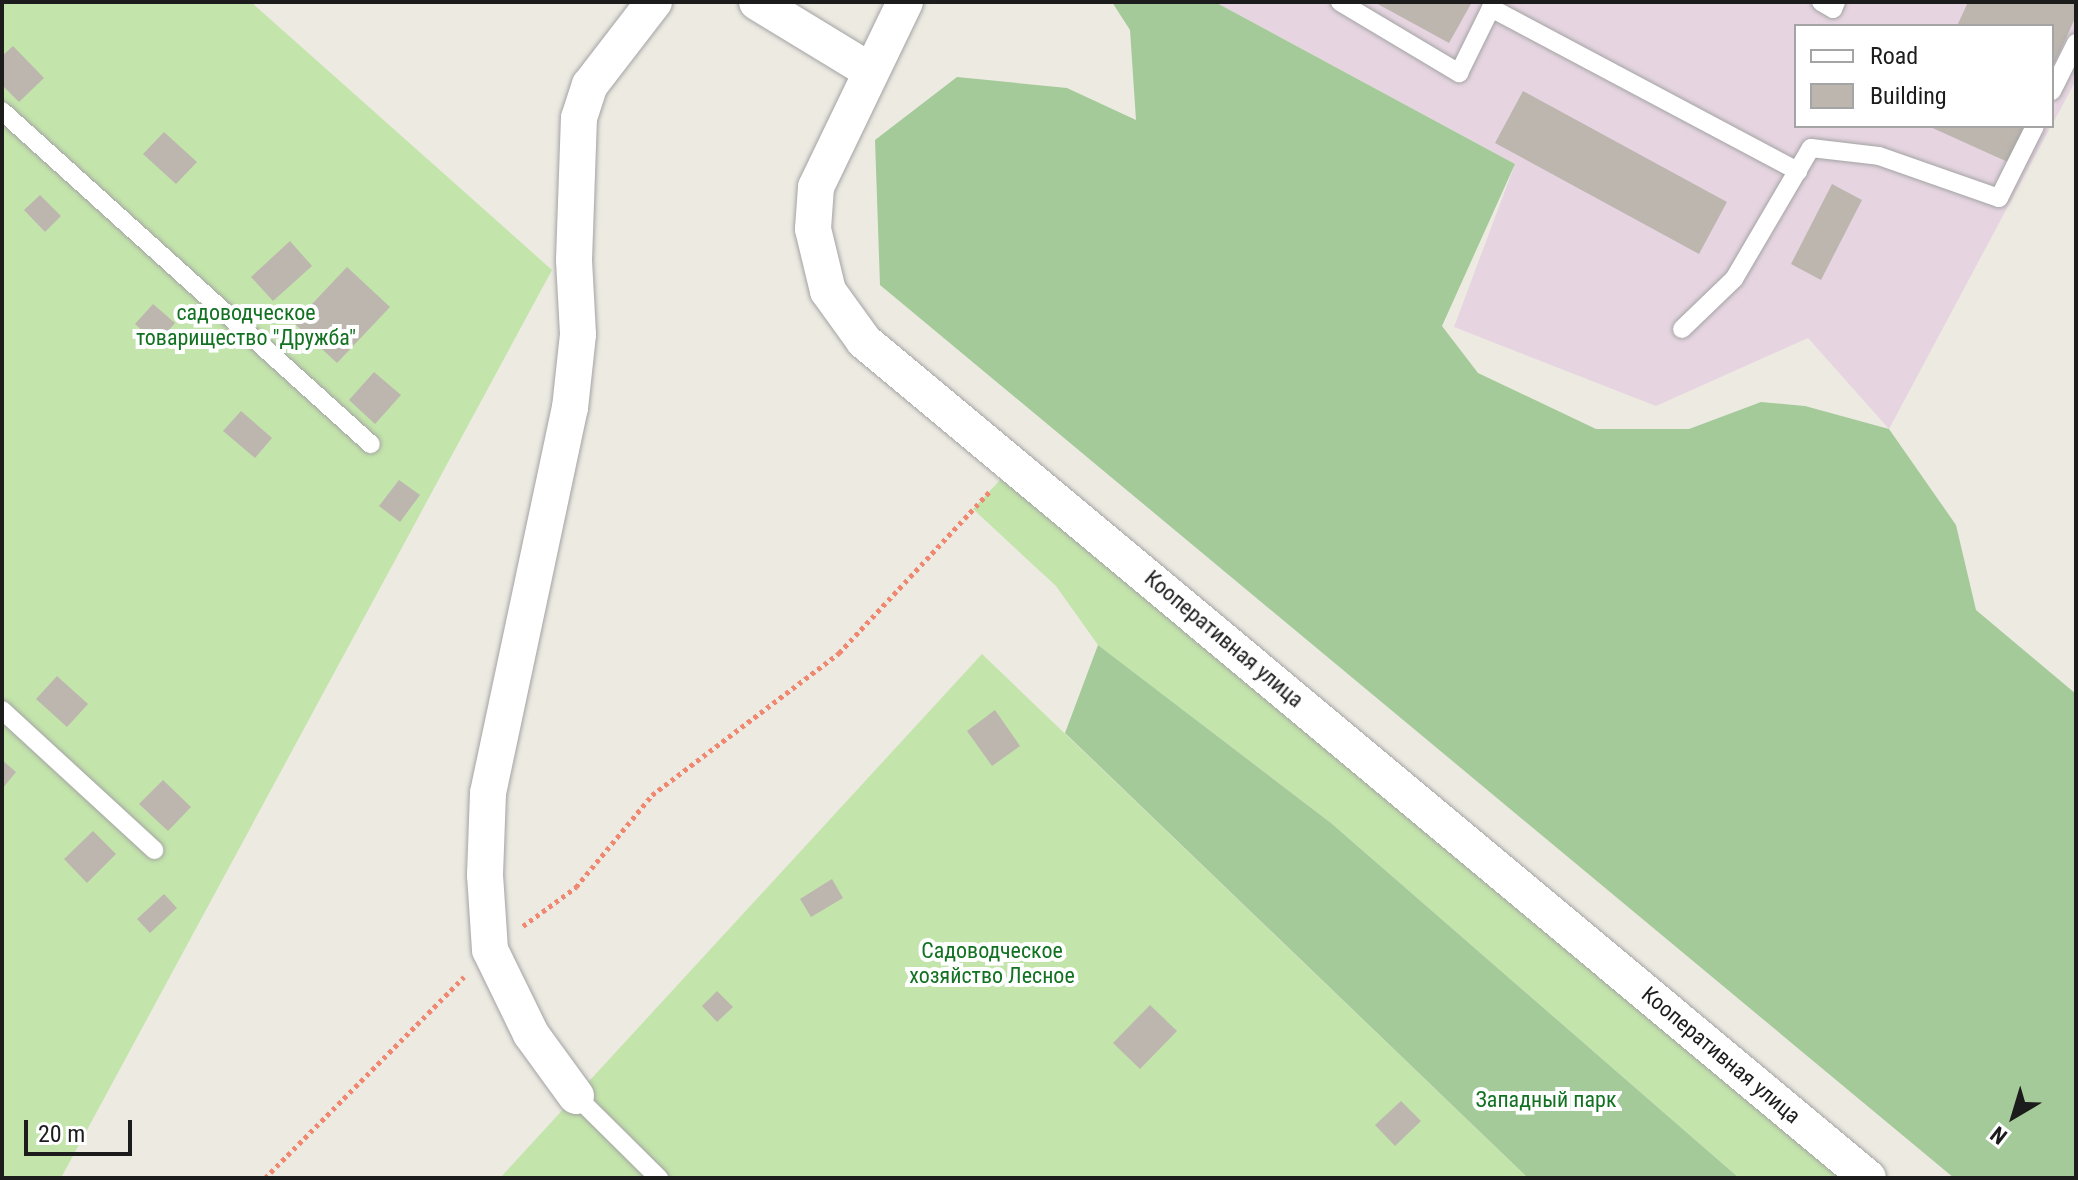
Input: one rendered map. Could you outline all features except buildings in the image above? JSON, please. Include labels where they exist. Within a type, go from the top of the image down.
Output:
[{"type":"street","points":[[576,1096],[531,1034],[490,950],[485,875],[488,793],[570,408],[578,334],[574,260],[579,118],[590,85],[654,2]]},
{"type":"street","points":[[757,2],[869,70]]},
{"type":"street","name":"Кооперативная улица","points":[[905,2],[869,70],[816,187],[813,229],[828,291],[864,341],[1868,1178]]},
{"type":"lane","points":[[1340,2],[1459,73],[1493,5],[1798,171]]},
{"type":"lane","points":[[1821,2],[1833,9],[1836,2]]},
{"type":"lane","points":[[2054,87],[2076,43]]},
{"type":"lane","points":[[2,111],[371,444]]},
{"type":"lane","points":[[1682,329],[1734,279],[1811,148],[1879,156],[1999,198],[2034,128]]},
{"type":"lane","points":[[2,710],[154,850]]},
{"type":"lane","points":[[576,1096],[659,1178]]},
{"type":"path","points":[[265,1178],[490,950],[576,887],[652,795],[839,653],[973,509]]},
{"type":"shaded area","points":[[1215,2],[2076,2],[2076,80],[2054,121],[2054,24],[1794,24],[1794,128],[2050,128],[1889,429],[1808,338],[1656,406],[1454,327],[1515,164]]},
{"type":"green space","name":"садоводческое товарищество \"Дружба\"","points":[[2,2],[251,2],[552,270],[61,1178],[2,1178]]},
{"type":"green space","points":[[1112,2],[1215,2],[1515,164],[1442,326],[1478,373],[1596,429],[1689,429],[1761,402],[1805,406],[1889,429],[1956,525],[1976,610],[2076,694],[2076,1178],[1954,1178],[880,285],[875,140],[957,77],[1067,88],[1136,120],[1130,30]]},
{"type":"green space","points":[[1015,464],[1868,1178],[1739,1178],[1331,823],[1098,645],[1056,586],[973,509]]},
{"type":"green space","name":"Западный парк","points":[[1098,645],[1331,823],[1739,1178],[1528,1178],[1065,733]]},
{"type":"green space","name":"Садоводческое хозяйство Лесное","points":[[982,654],[1528,1178],[500,1178]]}]
